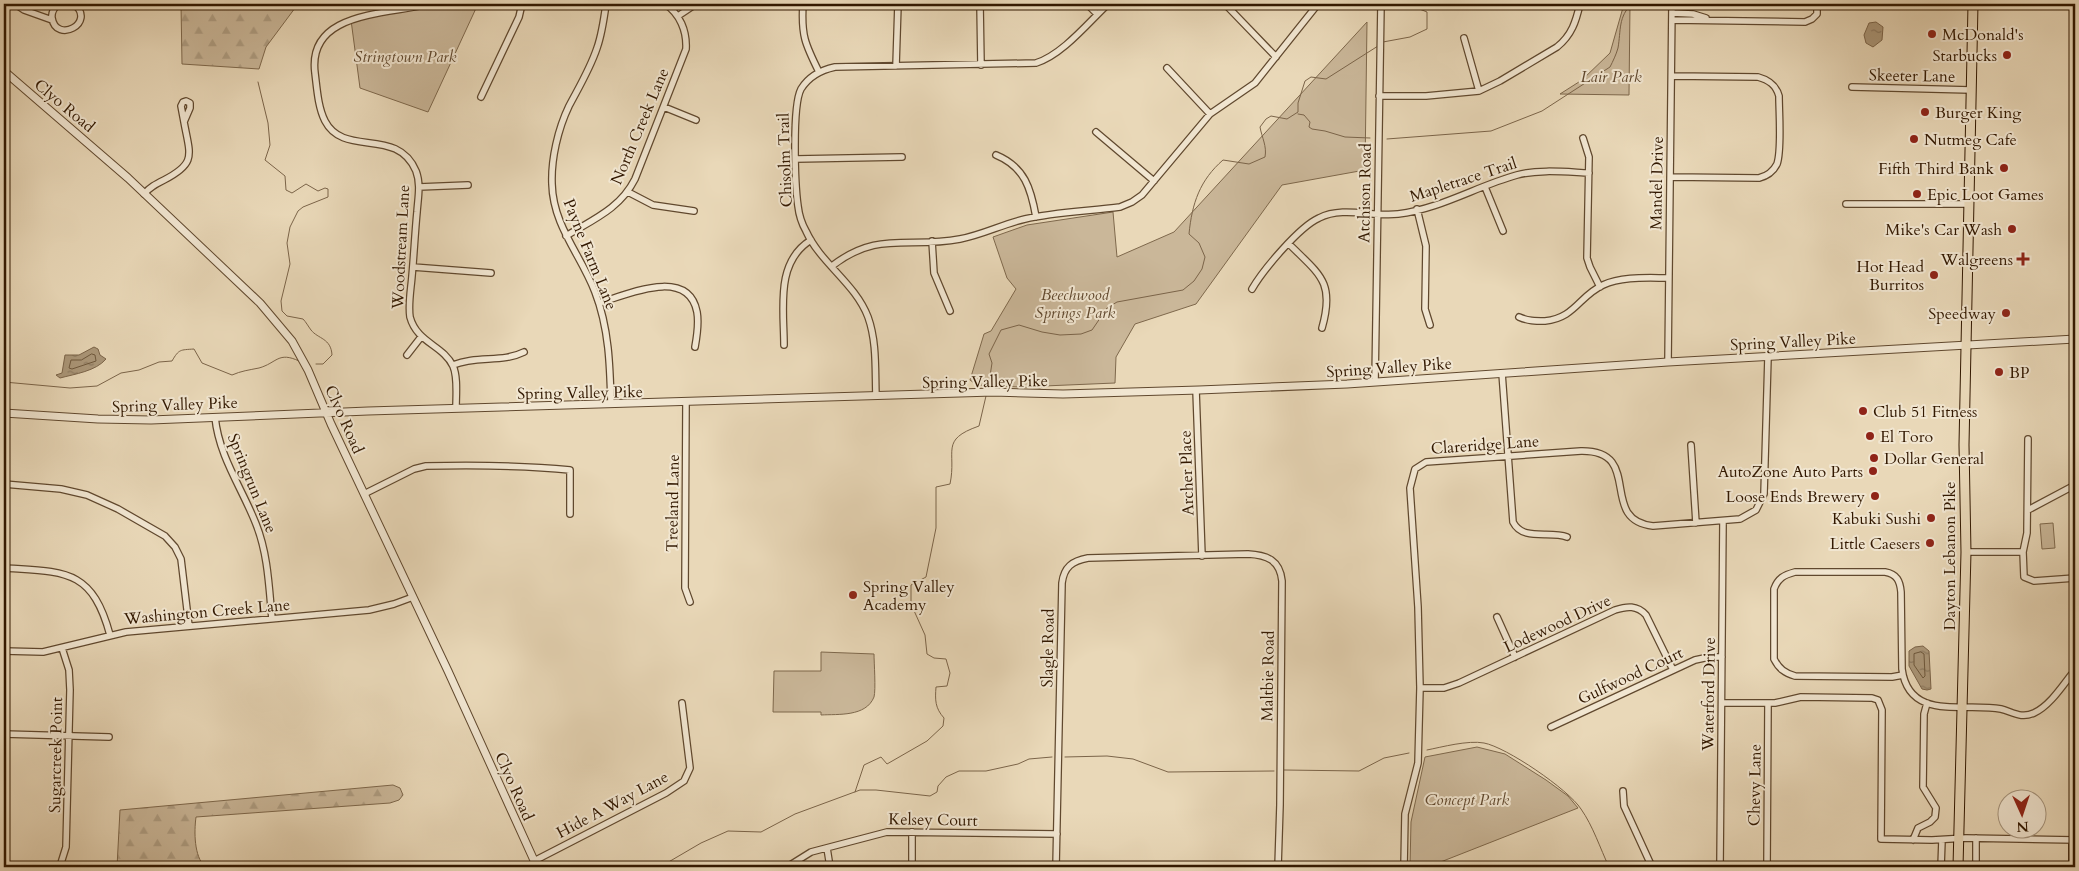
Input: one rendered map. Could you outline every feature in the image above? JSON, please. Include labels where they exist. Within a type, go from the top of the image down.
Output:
[{"type":"main road","name":"Dayton Lebanon Pike","points":[[1958,867],[1966,552],[1964,445],[1973,4]]},
{"type":"street","points":[[15,4],[24,10],[52,20]]},
{"type":"street","points":[[58,4],[52,11],[52,20],[62,30],[67,30],[78,24],[81,14],[74,4]]},
{"type":"street","name":"Woodstream Lane","points":[[429,4],[339,24],[322,38],[315,53],[314,65],[320,108],[328,126],[336,134],[349,140],[380,143],[400,151],[414,167],[419,187],[410,317],[414,329],[421,338],[444,355],[453,365]]},
{"type":"street","points":[[481,97],[519,16],[522,4]]},
{"type":"street","name":"Payne Farm Lane","points":[[606,4],[597,48],[564,117],[554,158],[552,180],[554,201],[566,236],[591,281],[599,303],[609,348],[611,404]]},
{"type":"street","points":[[665,4],[678,16],[696,4]]},
{"type":"street","points":[[804,4],[802,33],[808,51],[819,72],[835,67],[1029,64],[1042,61],[1060,50],[1108,4]]},
{"type":"street","points":[[896,66],[898,4]]},
{"type":"street","points":[[980,4],[981,65]]},
{"type":"street","points":[[1087,4],[1097,14]]},
{"type":"street","points":[[1225,4],[1276,57]]},
{"type":"street","points":[[832,266],[850,253],[870,245],[892,242],[962,239],[1036,217],[1126,205],[1142,195],[1210,114],[1251,87],[1318,4]]},
{"type":"street","name":"Atchison Road","points":[[1375,382],[1381,4]]},
{"type":"street","points":[[1379,96],[1426,96],[1479,90],[1500,81],[1560,45],[1572,30],[1580,4]]},
{"type":"street","name":"Mandel Drive","points":[[1668,362],[1672,4]]},
{"type":"street","points":[[1672,20],[1711,19],[1805,22],[1817,14],[1817,4]]},
{"type":"street","points":[[1672,13],[1693,14],[1711,19]]},
{"type":"street","name":"North Creek Lane","points":[[566,236],[607,212],[628,192],[639,172],[686,49],[684,28],[678,16]]},
{"type":"street","points":[[1464,38],[1479,90]]},
{"type":"street","points":[[1167,68],[1210,114]]},
{"type":"street","name":"Clyo Road","points":[[4,71],[105,157],[260,303],[280,325],[300,353],[326,413],[413,596],[536,864]]},
{"type":"street","name":"Chisolm Trail","points":[[819,72],[804,85],[796,104],[798,207],[802,224],[810,240],[856,294],[868,317],[874,347],[876,396]]},
{"type":"street","points":[[1670,177],[1759,178],[1773,170],[1778,157],[1779,96],[1771,82],[1758,78],[1672,76]]},
{"type":"street","name":"Skeeter Lane","points":[[1852,87],[1972,90]]},
{"type":"street","points":[[664,107],[696,120]]},
{"type":"street","points":[[144,194],[151,187],[182,170],[187,164],[189,151],[184,122]]},
{"type":"street","points":[[1096,132],[1154,181]]},
{"type":"street","points":[[1583,138],[1588,150],[1587,258],[1600,286]]},
{"type":"street","points":[[996,155],[1009,162],[1027,182],[1032,193],[1036,217]]},
{"type":"street","points":[[796,158],[902,157]]},
{"type":"street","name":"Mapletrace Trail","points":[[1252,289],[1263,271],[1317,218],[1341,212],[1397,214],[1443,202],[1526,173],[1588,173]]},
{"type":"street","points":[[419,187],[468,185]]},
{"type":"street","points":[[1485,187],[1503,231]]},
{"type":"street","points":[[628,192],[653,205],[694,211]]},
{"type":"street","points":[[1846,204],[1969,204]]},
{"type":"street","points":[[1417,209],[1426,246],[1424,309],[1430,325]]},
{"type":"street","points":[[784,345],[786,272],[795,253],[810,240]]},
{"type":"street","points":[[932,241],[934,273],[950,311]]},
{"type":"street","points":[[1289,244],[1318,272],[1324,281],[1328,302],[1322,328]]},
{"type":"street","points":[[413,267],[491,273]]},
{"type":"street","points":[[1519,316],[1532,321],[1560,318],[1573,310],[1600,286],[1621,280],[1669,278]]},
{"type":"street","points":[[599,303],[659,286],[678,288],[687,294],[696,308],[698,319],[696,347]]},
{"type":"street","points":[[407,355],[421,338]]},
{"type":"street","name":"Spring Valley Pike","points":[[4,413],[125,420],[994,392],[1063,394],[1196,390],[1375,382],[1668,362],[2075,339]]},
{"type":"street","points":[[456,408],[453,365],[471,359],[511,357],[524,352]]},
{"type":"street","name":"Clareridge Lane","points":[[1404,867],[1405,814],[1418,763],[1420,688],[1418,607],[1410,488],[1412,476],[1418,466],[1426,462],[1581,451],[1600,454],[1610,460],[1617,469],[1622,502],[1627,513],[1636,520],[1653,526],[1740,519],[1750,514],[1759,506],[1764,494],[1768,357]]},
{"type":"street","points":[[1502,373],[1512,517],[1516,528],[1531,534],[1552,533],[1567,537]]},
{"type":"street","name":"Archer Place","points":[[1196,390],[1202,556]]},
{"type":"street","name":"Treeland Lane","points":[[686,403],[685,588],[690,602]]},
{"type":"street","name":"Springrun Lane","points":[[215,417],[217,436],[222,451],[262,538],[272,619]]},
{"type":"street","points":[[2028,439],[2027,533],[2022,552],[2026,579],[2034,581],[2075,578]]},
{"type":"street","points":[[1691,445],[1696,523]]},
{"type":"street","points":[[364,494],[414,469],[426,466],[503,465],[570,470],[570,514]]},
{"type":"street","points":[[4,484],[61,489],[87,494],[165,536],[175,547],[183,565],[189,626]]},
{"type":"street","points":[[2028,510],[2075,485]]},
{"type":"street","name":"Waterford Drive","points":[[1720,867],[1723,521]]},
{"type":"street","points":[[1966,552],[2022,552]]},
{"type":"street","name":"Maltbie Road","points":[[1202,556],[1259,554],[1274,561],[1281,574],[1278,867]]},
{"type":"street","name":"Slagle Road","points":[[1056,867],[1062,583],[1065,571],[1070,564],[1088,558],[1202,556]]},
{"type":"street","points":[[4,568],[52,571],[76,579],[89,590],[98,602],[110,635]]},
{"type":"street","points":[[1903,675],[1892,677],[1815,677],[1786,674],[1777,666],[1774,659],[1774,589],[1777,581],[1785,575],[1795,572],[1885,572],[1894,575],[1900,581],[1901,592],[1903,675],[1912,693],[1927,703],[1940,707],[2001,710],[2016,715],[2032,714],[2049,702],[2071,675],[2075,674]]},
{"type":"street","name":"Washington Creek Lane","points":[[4,651],[34,652],[62,648],[110,635],[381,608],[413,596]]},
{"type":"street","name":"Lodewood Drive","points":[[1420,688],[1452,686],[1615,610],[1633,607],[1646,615],[1673,670]]},
{"type":"street","points":[[1497,617],[1515,657]]},
{"type":"street","name":"Sugarcreek Point","points":[[61,863],[66,847],[70,677],[62,648]]},
{"type":"street","name":"Gulfwood Court","points":[[1551,727],[1702,658],[1722,657]]},
{"type":"street","points":[[1722,703],[1768,704],[1801,697],[1872,698],[1878,700],[1882,710],[1881,839],[2074,840],[2072,867]]},
{"type":"street","name":"Hide A Way Lane","points":[[536,864],[684,781],[689,772],[690,762],[682,703]]},
{"type":"street","points":[[1913,840],[1918,828],[1935,817],[1936,808],[1923,786],[1924,714],[1927,703]]},
{"type":"street","name":"Chevy Lane","points":[[1767,867],[1768,704]]},
{"type":"street","points":[[4,734],[109,737]]},
{"type":"street","points":[[1623,791],[1624,806],[1652,867]]},
{"type":"street","points":[[912,832],[912,867]]},
{"type":"street","name":"Kelsey Court","points":[[787,867],[801,857],[879,833],[1057,834]]},
{"type":"street","points":[[1976,838],[1976,867]]},
{"type":"street","points":[[1941,867],[1942,840]]},
{"type":"street","points":[[827,848],[830,867]]},
{"type":"street","points":[[1538,867],[1554,867]]},
{"type":"green space","points":[[181,4],[298,4],[266,47],[259,69],[182,64]]},
{"type":"green space","name":"Stringtown Park","points":[[429,4],[478,4],[428,112],[360,88],[351,20]]},
{"type":"green space","name":"Lair Park","points":[[1624,4],[1630,4],[1629,95],[1560,94],[1582,80],[1610,53]]},
{"type":"green space","name":"Beechwood Springs Park","points":[[1367,22],[1365,170],[1282,185],[1196,304],[1135,324],[1116,357],[1115,383],[1044,386],[1040,388],[977,385],[970,380],[984,334],[991,331],[1016,289],[1007,278],[993,237],[1027,225],[1113,212],[1117,257],[1174,232]]},
{"type":"green space","points":[[2053,523],[2055,548],[2042,549],[2040,524]]},
{"type":"green space","points":[[821,652],[874,654],[875,693],[870,703],[858,711],[843,714],[821,715],[821,712],[773,712],[774,671],[821,671]]},
{"type":"green space","name":"Concept Park","points":[[1477,747],[1505,754],[1568,796],[1578,808],[1438,863],[1410,866],[1411,822],[1425,757]]},
{"type":"green space","points":[[393,785],[400,788],[403,795],[399,800],[390,803],[196,817],[195,837],[197,850],[205,867],[117,867],[120,810]]},
{"type":"water","points":[[1876,22],[1883,27],[1882,40],[1873,47],[1866,43],[1864,35],[1869,23]]},
{"type":"water","points":[[94,347],[106,359],[102,363],[91,369],[60,378],[56,375],[62,373],[65,355],[79,355]]},
{"type":"water","points":[[1923,646],[1929,651],[1931,689],[1927,690],[1922,689],[1909,666],[1909,651],[1915,647]]},
{"type":"waterway","points":[[1383,42],[1410,37],[1427,29],[1427,12],[1407,4]]},
{"type":"waterway","points":[[1387,139],[1491,131],[1542,111],[1610,67],[1618,48],[1622,19],[1632,4]]},
{"type":"waterway","points":[[988,389],[992,363],[989,354],[1001,330],[1019,325],[1060,335],[1081,334],[1092,330],[1107,308],[1117,302],[1183,290],[1194,281],[1202,269],[1205,257],[1199,243],[1189,234],[1190,223],[1198,193],[1208,176],[1223,160],[1249,164],[1265,157],[1265,146],[1260,127],[1266,119],[1271,116],[1287,119],[1298,112],[1298,103],[1305,81],[1311,77],[1326,79],[1378,46]]},
{"type":"waterway","points":[[258,82],[268,123],[270,145],[265,160],[285,176],[286,190],[292,193],[306,184],[318,191],[325,188],[328,189],[328,197],[303,207],[298,211],[290,227],[287,243],[290,264],[281,301],[282,311],[287,316],[303,319],[311,330],[329,345],[332,355],[323,364],[316,364]]},
{"type":"waterway","points":[[1298,114],[1304,115],[1310,122],[1309,127],[1312,129],[1345,137],[1370,138]]},
{"type":"waterway","points":[[4,382],[70,388],[97,386],[121,373],[139,370],[159,362],[172,361],[178,352],[189,349],[194,349],[202,363],[232,375],[259,368],[286,357],[299,361]]},
{"type":"waterway","points":[[855,792],[864,765],[881,757],[887,764],[927,741],[943,726],[944,718],[936,704],[936,687],[947,686],[950,673],[946,659],[934,658],[927,654],[925,635],[911,604],[911,585],[926,577],[936,528],[936,487],[950,484],[954,442],[959,436],[979,426],[986,396]]},
{"type":"waterway","points":[[1427,750],[1478,742],[1494,746],[1521,760],[1550,780],[1581,809],[1593,830],[1609,867]]},
{"type":"waterway","points":[[1284,770],[1359,771],[1384,758],[1409,753]]},
{"type":"waterway","points":[[1065,757],[1107,756],[1133,759],[1168,772],[1274,771]]},
{"type":"waterway","points":[[660,867],[701,843],[728,831],[761,832],[795,814],[860,790],[930,796],[937,792],[938,786],[946,777],[959,771],[986,771],[1018,764],[1029,759],[1052,757]]},
{"type":"place","name":"McDonald's","points":[[1932,34]]},
{"type":"place","name":"Starbucks","points":[[2007,55]]},
{"type":"place","name":"Burger King","points":[[1925,112]]},
{"type":"place","name":"Nutmeg Cafe","points":[[1914,139]]},
{"type":"place","name":"Fifth Third Bank","points":[[2004,168]]},
{"type":"place","name":"Epic Loot Games","points":[[1917,194]]},
{"type":"place","name":"Mike's Car Wash","points":[[2012,229]]},
{"type":"place","name":"Walgreens","points":[[2023,259]]},
{"type":"place","name":"Hot Head Burritos","points":[[1934,275]]},
{"type":"place","name":"Speedway","points":[[2006,313]]},
{"type":"place","name":"BP","points":[[1999,372]]},
{"type":"place","name":"Club 51 Fitness","points":[[1863,411]]},
{"type":"place","name":"El Toro","points":[[1870,436]]},
{"type":"place","name":"Dollar General","points":[[1874,458]]},
{"type":"place","name":"AutoZone Auto Parts","points":[[1873,471]]},
{"type":"place","name":"Loose Ends Brewery","points":[[1875,496]]},
{"type":"place","name":"Kabuki Sushi","points":[[1931,518]]},
{"type":"place","name":"Little Caesers","points":[[1930,543]]},
{"type":"place","name":"Spring Valley Academy","points":[[853,595]]}]
